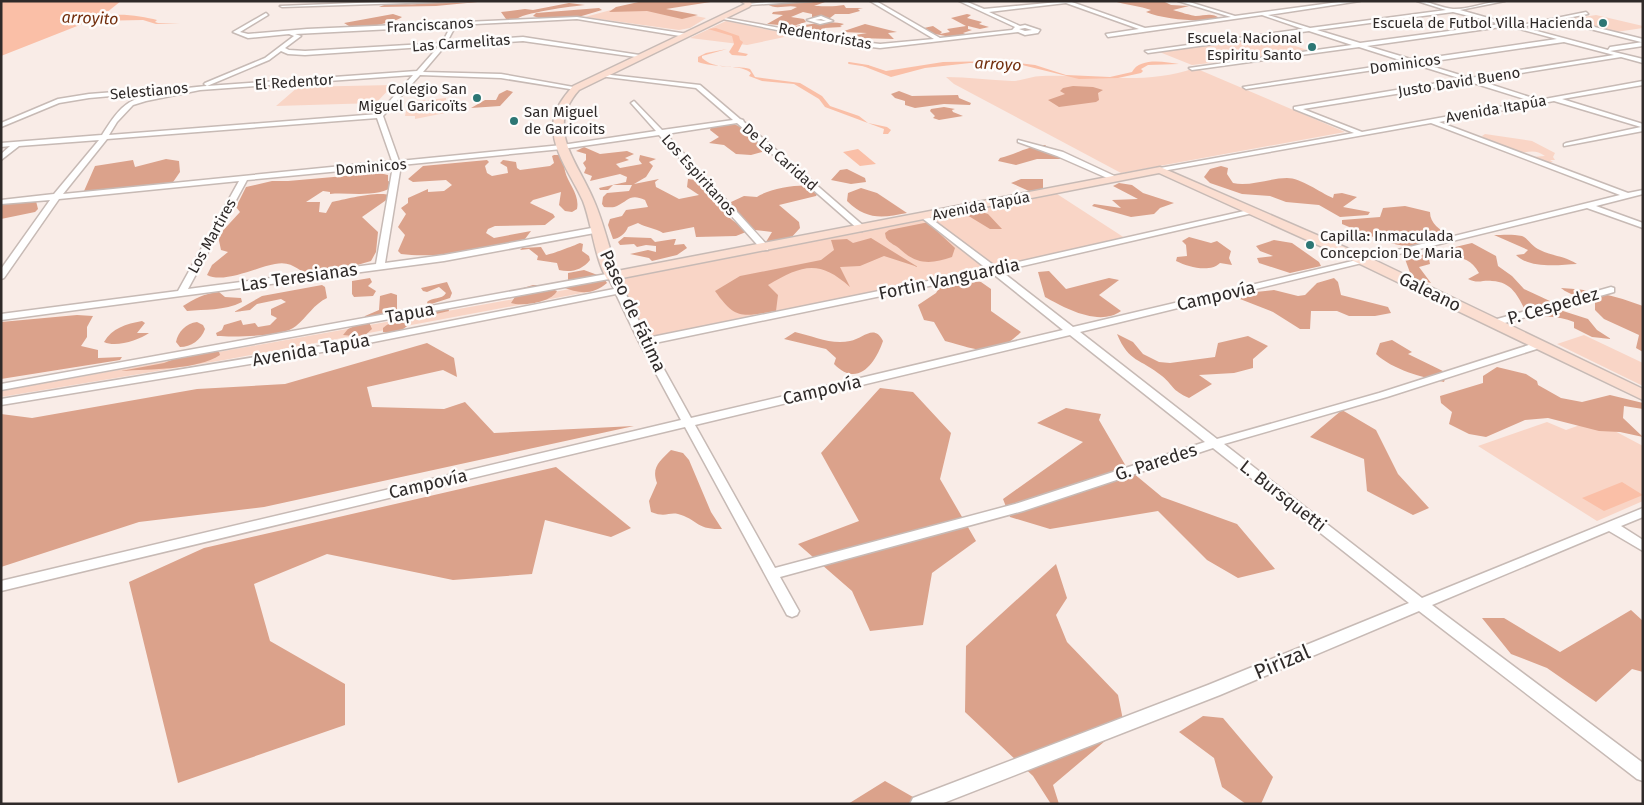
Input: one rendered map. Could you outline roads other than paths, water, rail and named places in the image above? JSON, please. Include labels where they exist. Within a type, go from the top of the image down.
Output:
[{"type":"street","points":[[290,1],[282,7],[467,1]]},
{"type":"street","name":"Redentoristas","points":[[747,3],[810,1]]},
{"type":"street","points":[[872,1],[940,40]]},
{"type":"street","name":"Redentoristas","points":[[961,1],[1017,29]]},
{"type":"street","points":[[1180,1],[1240,18]]},
{"type":"street","points":[[1108,35],[1358,1]]},
{"type":"street","points":[[1419,1],[1643,60]]},
{"type":"street","points":[[1148,50],[1310,30],[1454,10],[1503,1]]},
{"type":"street","points":[[983,11],[1065,2],[1145,30]]},
{"type":"street","name":"Paseo de Fátima","points":[[747,3],[725,18],[687,34],[576,88],[564,98],[558,111],[557,122],[562,147],[589,204],[596,230],[619,291],[644,342],[792,611]]},
{"type":"street","name":"Paseo de Fátima","points":[[687,34],[700,25],[735,12]]},
{"type":"street","points":[[1514,27],[1586,13]]},
{"type":"street","points":[[266,14],[236,34],[248,36],[297,35],[307,31]]},
{"type":"street","points":[[1264,15],[1538,102]]},
{"type":"street","name":"Redentoristas","points":[[725,18],[846,42],[880,46],[1017,29]]},
{"type":"street","name":"Franciscanos","points":[[280,34],[307,31],[581,19],[687,34]]},
{"type":"street","points":[[1555,19],[1643,42]]},
{"type":"street","points":[[801,24],[811,22]]},
{"type":"street","points":[[1,145],[380,116],[416,73],[444,44],[454,24]]},
{"type":"street","points":[[1192,68],[1507,25]]},
{"type":"street","points":[[785,29],[795,26]]},
{"type":"street","name":"Selestianos","points":[[1,125],[58,101],[89,96],[190,88],[221,78],[267,59],[280,48],[297,38],[297,35]]},
{"type":"street","name":"Las Carmelitas","points":[[280,48],[288,52],[305,53],[532,39],[643,56]]},
{"type":"street","name":"Dominicos","points":[[1246,87],[1564,40]]},
{"type":"street","points":[[1604,50],[1643,42]]},
{"type":"street","points":[[267,59],[305,53]]},
{"type":"street","name":"Justo David Bueno","points":[[1362,134],[1296,108],[1623,55]]},
{"type":"street","name":"El Redentor","points":[[190,88],[416,73],[501,76],[576,88]]},
{"type":"street","name":"De La Caridad","points":[[602,76],[698,86],[862,228]]},
{"type":"street","points":[[221,78],[221,82],[233,86]]},
{"type":"street","name":"Avenida Itapúa","points":[[1350,136],[1643,83]]},
{"type":"street","points":[[1,276],[6,264],[55,198],[104,138],[114,121],[131,104],[190,88]]},
{"type":"street","points":[[1555,99],[1643,128]]},
{"type":"street","name":"Los Espiritanos","points":[[634,103],[765,248]]},
{"type":"street","points":[[380,116],[397,165],[380,266]]},
{"type":"street","points":[[1632,123],[1643,120]]},
{"type":"street","points":[[1430,121],[1628,196]]},
{"type":"street","name":"Dominicos","points":[[1,202],[397,165],[562,147],[740,122]]},
{"type":"street","points":[[1566,145],[1643,128]]},
{"type":"street","name":"Avenida Tapúa","points":[[612,276],[765,248],[1160,170],[1350,136]]},
{"type":"street","points":[[1020,141],[1060,154],[1117,179]]},
{"type":"street","points":[[1,158],[17,144]]},
{"type":"street","name":"Galeano","points":[[1160,170],[1365,261],[1643,395]]},
{"type":"street","name":"Los Martires","points":[[181,293],[244,179]]},
{"type":"street","name":"Campovía","points":[[1,586],[1365,261],[1643,192]]},
{"type":"street","points":[[1588,206],[1643,226]]},
{"type":"street","name":"Fortin Vanguardia","points":[[644,342],[994,270],[1253,211]]},
{"type":"street","name":"L. Bursquetti","points":[[925,216],[1420,604],[1643,773]]},
{"type":"street","name":"Las Teresianas","points":[[1,317],[444,258],[596,230]]},
{"type":"street","name":"Tapua","points":[[1,387],[612,276]]},
{"type":"street","name":"P. Cespedez","points":[[1494,323],[1611,290]]},
{"type":"street","name":"Avenida Tapúa","points":[[1,402],[328,348],[619,291]]},
{"type":"street","name":"G. Paredes","points":[[772,574],[1018,508],[1215,443],[1383,395],[1539,345]]},
{"type":"street","name":"Pirizal","points":[[919,804],[1214,690],[1643,512]]},
{"type":"street","points":[[1610,526],[1643,546]]},
{"type":"water","name":"arroyito","points":[[1,1],[121,1],[101,17],[129,15],[157,20],[155,22],[158,23],[180,23],[156,24],[143,20],[93,21],[95,19],[1,56]]},
{"type":"water","points":[[716,28],[739,36],[743,42],[738,52],[748,54],[746,56],[732,55],[729,52],[734,44],[732,36],[708,29]]},
{"type":"water","points":[[727,49],[702,56],[707,62],[720,66],[698,62],[698,57],[706,53]]},
{"type":"water","points":[[1001,61],[1035,65],[1066,75],[1110,77],[1132,72],[1136,67],[1147,62],[1179,64],[1148,65],[1141,69],[1143,71],[1141,73],[1118,78],[1079,79],[1018,64],[970,63],[925,68],[891,77],[863,66],[868,65],[886,71],[943,62]]},
{"type":"water","points":[[733,67],[750,69],[755,77],[800,83],[822,96],[830,106],[859,116],[868,123],[887,127],[891,130],[888,134],[883,134],[884,129],[825,107],[819,99],[794,84],[762,81],[749,76],[751,73],[747,70]]},
{"type":"water","points":[[858,149],[876,164],[860,166],[843,152]]},
{"type":"water","points":[[1622,482],[1643,495],[1604,511],[1582,498]]},
{"type":"waterway","name":"arroyo","points":[[849,63],[868,66]]},
{"type":"place","name":"Escuela de Futbol Villa Hacienda","points":[[1603,23]]},
{"type":"place","name":"Escuela Nacional Espiritu Santo","points":[[1312,47]]},
{"type":"place","name":"Colegio San Miguel Garicoïts","points":[[477,98]]},
{"type":"place","name":"San Miguel de Garicoits","points":[[514,121]]},
{"type":"place","name":"Capilla: Inmaculada Concepcion De Maria","points":[[1310,245]]}]
